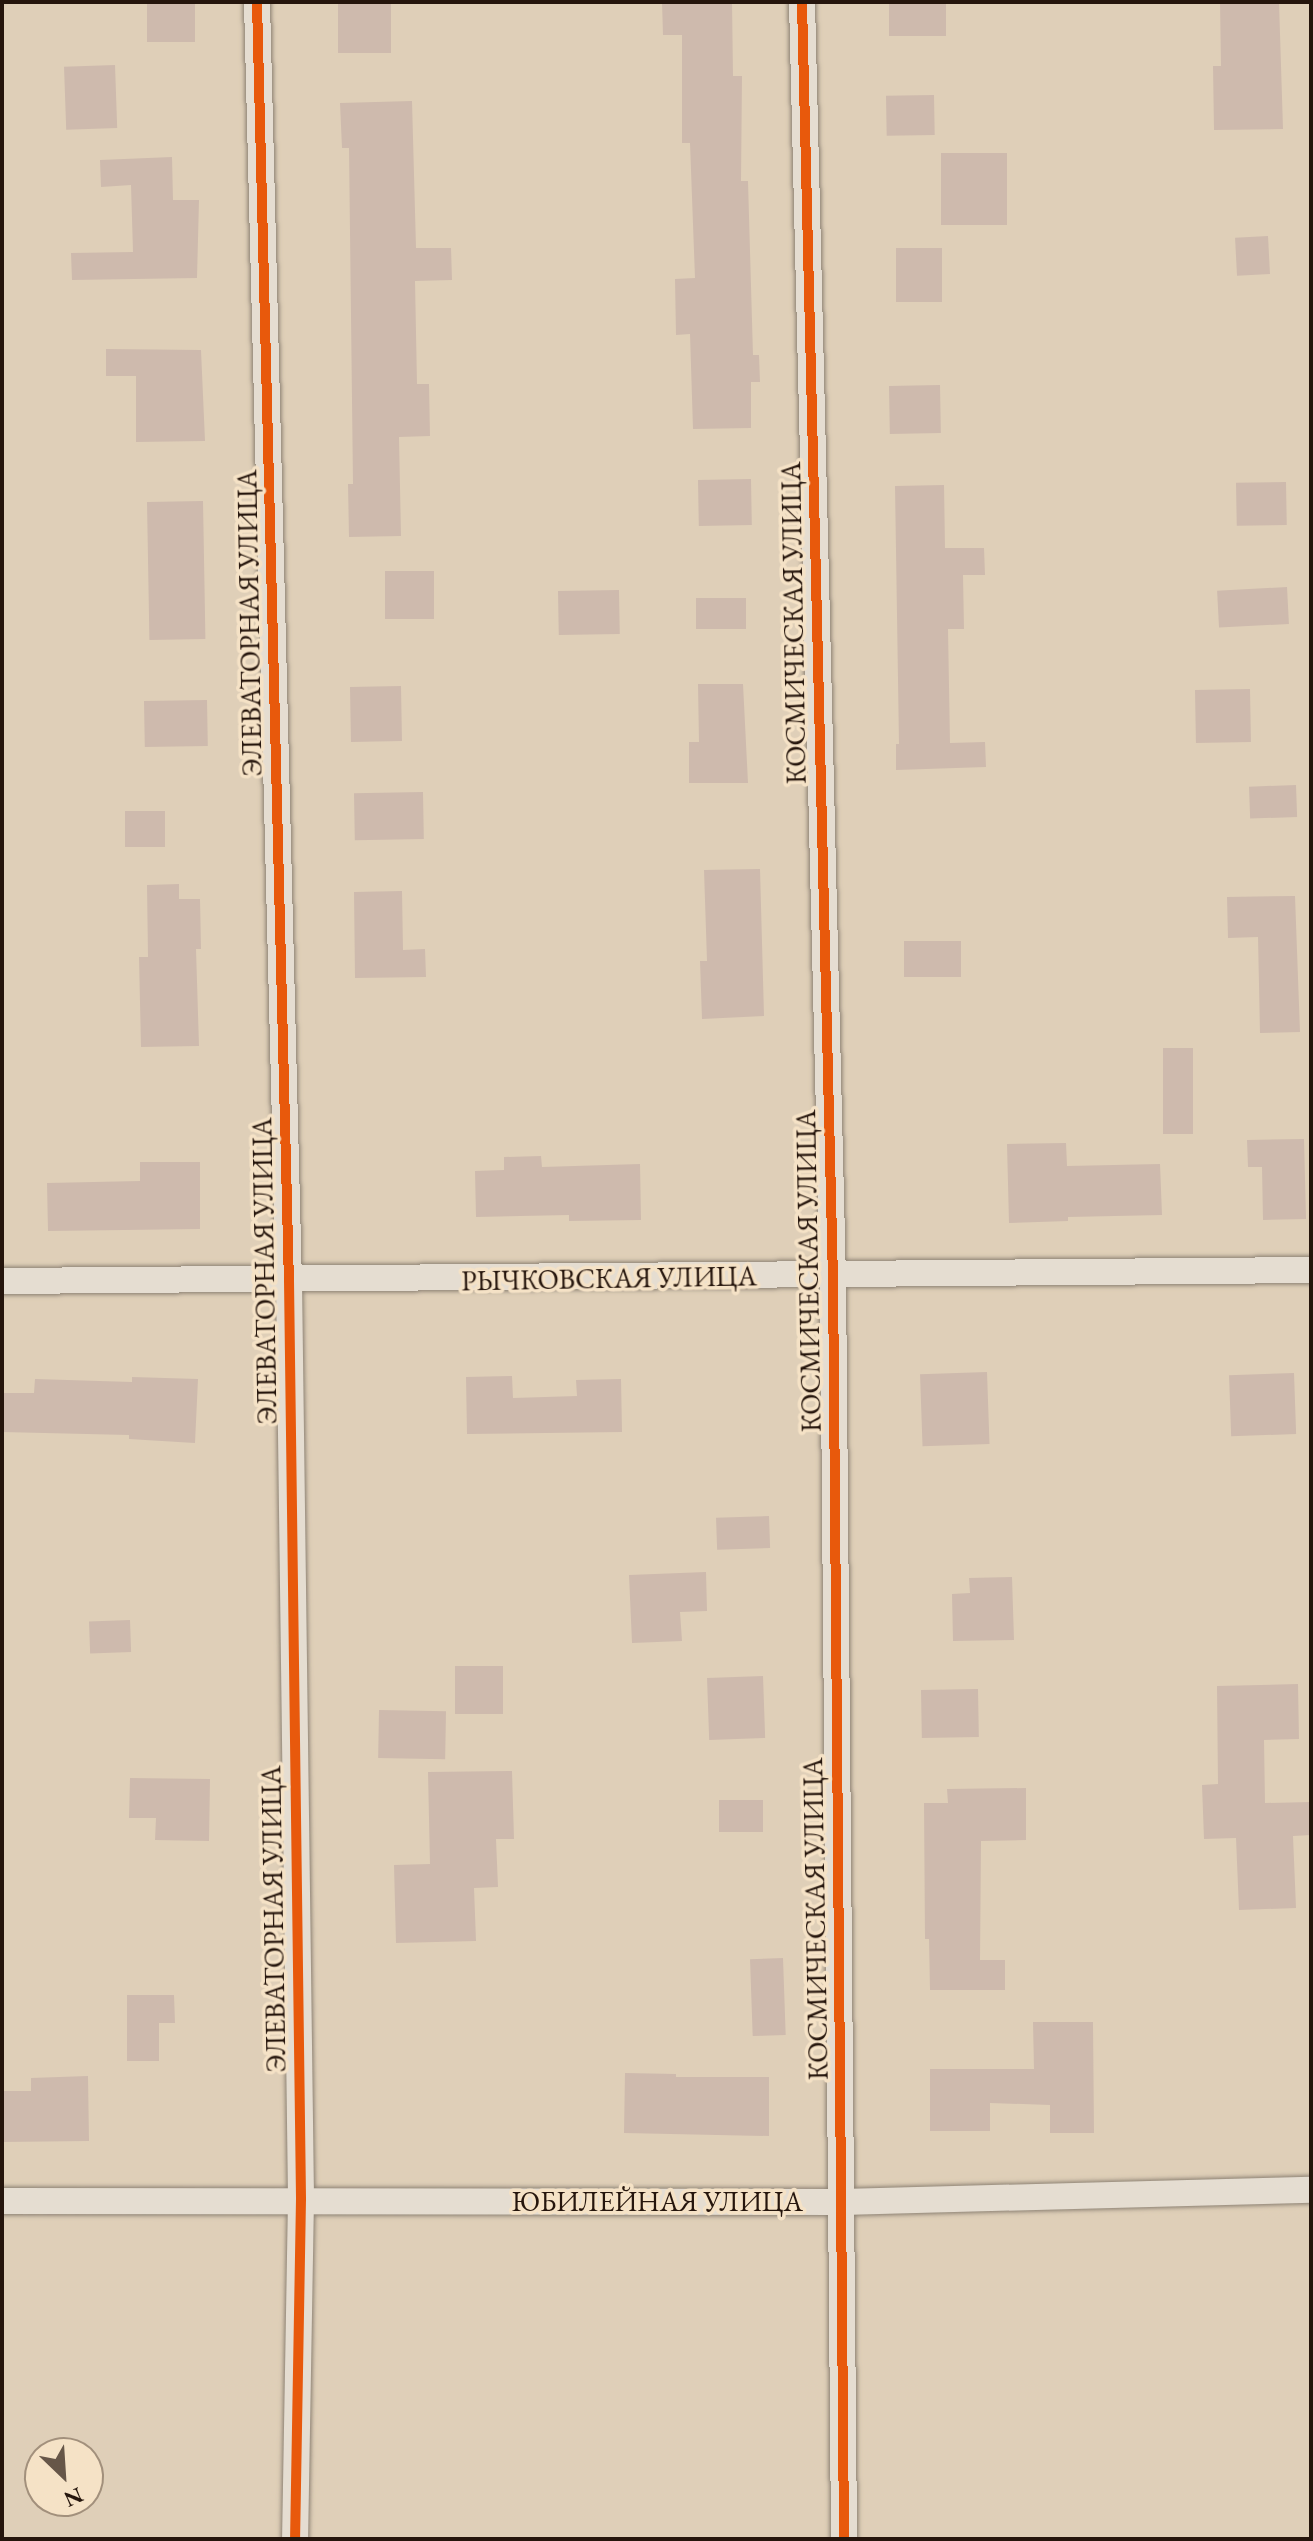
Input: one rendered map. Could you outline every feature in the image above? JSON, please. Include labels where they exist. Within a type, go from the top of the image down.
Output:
[{"type":"street","name":"ЭЛЕВАТОРНАЯ УЛИЦА","points":[[257,2],[289,1281],[301,2199],[295,2539]]},
{"type":"street","name":"КОСМИЧЕСКАЯ УЛИЦА","points":[[802,2],[833,1276],[844,2539]]},
{"type":"street","name":"РЫЧКОВСКАЯ УЛИЦА","points":[[2,1281],[289,1281],[1311,1270]]},
{"type":"street","name":"ЮБИЛЕЙНАЯ УЛИЦА","points":[[2,2201],[842,2202],[1311,2190]]},
{"type":"building","points":[[147,2],[195,2],[195,42],[147,42]]},
{"type":"building","points":[[338,2],[391,2],[391,53],[338,53]]},
{"type":"building","points":[[662,2],[732,2],[733,76],[742,76],[741,181],[748,181],[753,355],[759,355],[760,382],[751,382],[751,428],[693,429],[690,334],[676,335],[675,279],[695,278],[690,143],[682,143],[682,35],[663,35]]},
{"type":"building","points":[[889,2],[946,2],[946,36],[889,36]]},
{"type":"building","points":[[1220,2],[1279,2],[1283,129],[1214,130],[1213,66],[1221,66]]},
{"type":"building","points":[[115,65],[117,128],[66,130],[64,67]]},
{"type":"building","points":[[934,95],[935,135],[887,136],[886,96]]},
{"type":"building","points":[[412,101],[416,248],[451,248],[452,280],[415,281],[417,384],[429,384],[430,436],[399,437],[401,536],[349,537],[348,484],[353,484],[349,148],[342,148],[340,103]]},
{"type":"building","points":[[941,153],[1007,153],[1007,225],[941,225]]},
{"type":"building","points":[[172,157],[173,200],[199,200],[197,278],[72,280],[71,253],[133,252],[131,185],[101,187],[100,160]]},
{"type":"building","points":[[1268,236],[1270,274],[1237,276],[1235,238]]},
{"type":"building","points":[[896,248],[942,248],[942,302],[896,302]]},
{"type":"building","points":[[106,349],[201,350],[205,441],[136,442],[136,376],[106,376]]},
{"type":"building","points":[[940,385],[941,433],[890,434],[889,386]]},
{"type":"building","points":[[751,479],[752,525],[699,526],[698,480]]},
{"type":"building","points":[[1286,482],[1287,525],[1237,526],[1236,483]]},
{"type":"building","points":[[944,485],[945,548],[984,548],[985,575],[963,575],[964,629],[948,629],[950,743],[985,742],[986,767],[896,770],[896,744],[899,744],[895,486]]},
{"type":"building","points":[[203,501],[205,639],[149,640],[147,502]]},
{"type":"building","points":[[385,571],[434,571],[434,619],[385,619]]},
{"type":"building","points":[[1287,587],[1289,624],[1219,628],[1217,591]]},
{"type":"building","points":[[619,590],[620,634],[559,635],[558,591]]},
{"type":"building","points":[[696,598],[746,598],[746,629],[696,629]]},
{"type":"building","points":[[698,684],[743,684],[748,783],[689,783],[689,742],[699,742]]},
{"type":"building","points":[[401,686],[402,741],[351,742],[350,687]]},
{"type":"building","points":[[1250,689],[1251,742],[1196,743],[1195,690]]},
{"type":"building","points":[[207,700],[208,746],[145,747],[144,701]]},
{"type":"building","points":[[1296,785],[1297,817],[1250,819],[1249,787]]},
{"type":"building","points":[[423,792],[424,839],[355,840],[354,793]]},
{"type":"building","points":[[125,811],[165,811],[165,847],[125,847]]},
{"type":"building","points":[[760,869],[764,1016],[702,1019],[700,961],[707,961],[704,870]]},
{"type":"building","points":[[179,884],[179,899],[200,899],[201,949],[196,949],[199,1046],[141,1047],[139,957],[148,957],[147,885]]},
{"type":"building","points":[[402,891],[403,950],[425,949],[426,977],[355,978],[354,892]]},
{"type":"building","points":[[1295,896],[1300,1032],[1260,1033],[1258,937],[1228,938],[1227,897]]},
{"type":"building","points":[[904,941],[961,941],[961,977],[904,977]]},
{"type":"building","points":[[1163,1048],[1193,1048],[1193,1134],[1163,1134]]},
{"type":"building","points":[[1304,1139],[1306,1219],[1263,1220],[1262,1167],[1248,1167],[1247,1140]]},
{"type":"building","points":[[1066,1143],[1067,1166],[1160,1164],[1162,1215],[1068,1217],[1068,1221],[1009,1223],[1007,1144]]},
{"type":"building","points":[[541,1156],[542,1167],[640,1164],[641,1220],[569,1221],[569,1215],[476,1217],[475,1171],[504,1170],[504,1157]]},
{"type":"building","points":[[140,1162],[200,1162],[200,1229],[48,1231],[47,1183],[140,1181]]},
{"type":"building","points":[[987,1372],[990,1444],[923,1446],[920,1374]]},
{"type":"building","points":[[1294,1373],[1296,1434],[1231,1436],[1229,1375]]},
{"type":"building","points":[[512,1376],[513,1398],[577,1396],[576,1380],[621,1379],[622,1432],[467,1434],[466,1377]]},
{"type":"building","points":[[132,1377],[198,1379],[195,1443],[129,1439],[129,1435],[2,1432],[2,1393],[34,1393],[35,1379],[132,1382]]},
{"type":"building","points":[[769,1516],[770,1548],[717,1550],[716,1518]]},
{"type":"building","points":[[706,1572],[707,1611],[680,1612],[682,1641],[632,1643],[629,1575]]},
{"type":"building","points":[[1012,1577],[1014,1640],[953,1641],[952,1594],[970,1593],[969,1578]]},
{"type":"building","points":[[130,1620],[131,1652],[90,1653],[89,1621]]},
{"type":"building","points":[[455,1666],[503,1666],[503,1714],[455,1714]]},
{"type":"building","points":[[763,1676],[765,1738],[709,1740],[707,1678]]},
{"type":"building","points":[[1298,1684],[1299,1739],[1264,1740],[1265,1803],[1311,1802],[1311,1835],[1293,1836],[1296,1908],[1239,1910],[1236,1838],[1204,1839],[1202,1785],[1218,1784],[1217,1686]]},
{"type":"building","points":[[978,1689],[979,1737],[922,1738],[921,1690]]},
{"type":"building","points":[[379,1710],[446,1711],[445,1759],[378,1758]]},
{"type":"building","points":[[512,1771],[514,1839],[496,1839],[498,1887],[474,1888],[476,1941],[396,1943],[394,1865],[430,1864],[428,1772]]},
{"type":"building","points":[[130,1778],[210,1779],[209,1841],[155,1840],[156,1818],[129,1818]]},
{"type":"building","points":[[1026,1788],[1026,1840],[981,1841],[980,1960],[1005,1960],[1005,1990],[930,1990],[929,1939],[925,1939],[924,1803],[948,1803],[947,1789]]},
{"type":"building","points":[[719,1800],[763,1800],[763,1832],[719,1832]]},
{"type":"building","points":[[783,1958],[786,2035],[753,2036],[750,1959]]},
{"type":"building","points":[[127,1995],[174,1995],[175,2023],[159,2023],[159,2061],[127,2061]]},
{"type":"building","points":[[1033,2022],[1093,2022],[1094,2133],[1050,2133],[1050,2105],[990,2103],[990,2131],[930,2131],[930,2069],[1034,2069]]},
{"type":"building","points":[[625,2073],[676,2074],[676,2077],[769,2077],[769,2136],[624,2133]]},
{"type":"building","points":[[88,2076],[89,2141],[2,2142],[2,2091],[31,2091],[31,2078]]},
{"type":"cycle path","points":[[257,2],[289,1281],[301,2199],[295,2539]]},
{"type":"cycle path","points":[[802,2],[833,1276],[844,2539]]}]
